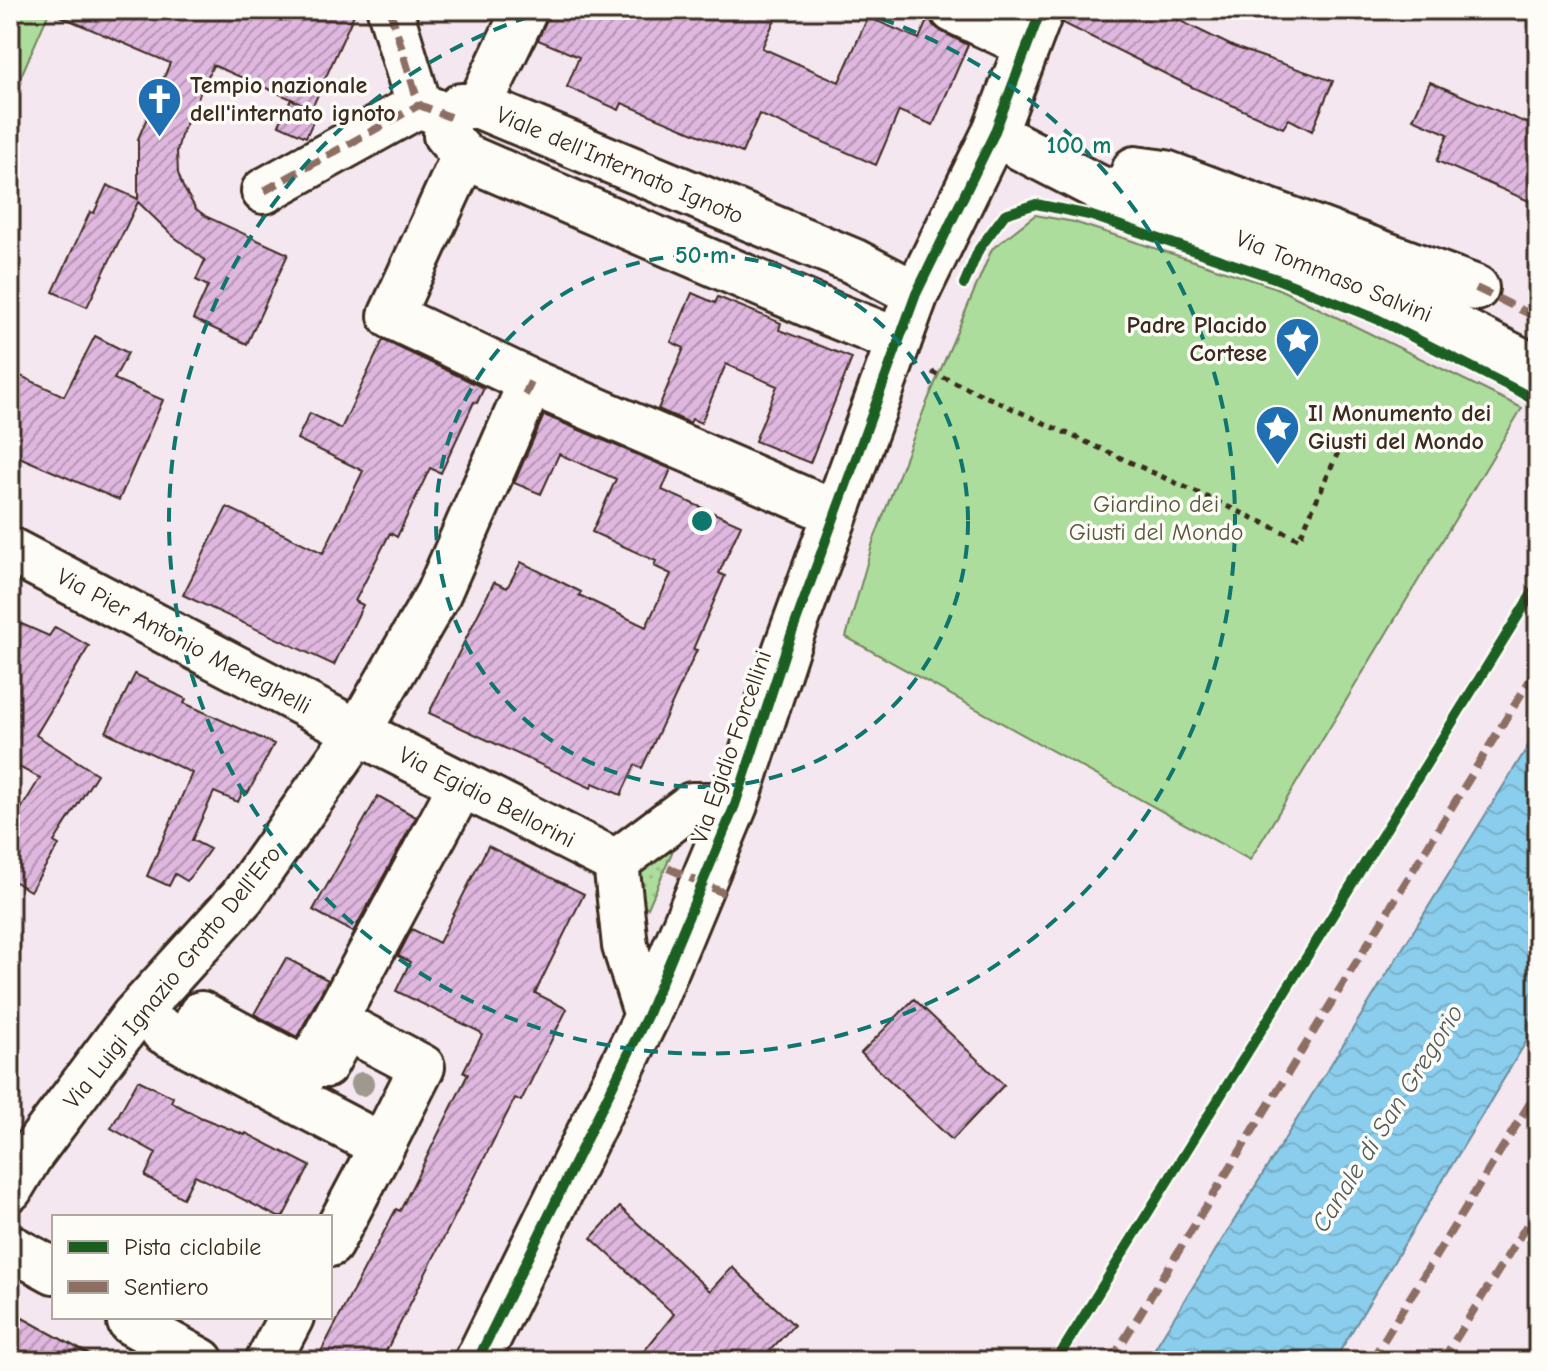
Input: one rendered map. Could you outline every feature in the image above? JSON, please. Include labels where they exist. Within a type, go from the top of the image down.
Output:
[{"type":"street","points":[[390,10],[453,121],[899,341]]},
{"type":"street","points":[[525,10],[453,121],[391,316],[528,388],[835,513]]},
{"type":"street","points":[[953,10],[1034,28]]},
{"type":"street","name":"Via Egidio Forcellini","points":[[477,1361],[647,1016],[735,805],[835,513],[927,265],[959,208],[994,134],[1034,28]]},
{"type":"street","points":[[264,191],[453,121]]},
{"type":"street","name":"Viale dell'Internato Ignoto","points":[[453,121],[853,261],[916,294]]},
{"type":"street","name":"Via Tommaso Salvini","points":[[994,134],[1099,188],[1288,254],[1418,308],[1538,369]]},
{"type":"street","name":"Via Tommaso Salvini","points":[[1124,195],[1135,169],[1165,173],[1476,288]]},
{"type":"street","name":"Via Luigi Ignazio Grotto Dell'Ero","points":[[10,1189],[31,1154],[134,1016],[242,897],[358,732],[438,594],[528,388]]},
{"type":"street","name":"Via Pier Antonio Meneghelli","points":[[10,550],[358,732]]},
{"type":"street","name":"Via Egidio Bellorini","points":[[358,732],[616,862]]},
{"type":"street","points":[[187,1044],[201,1014],[307,1071],[451,804],[458,782]]},
{"type":"street","points":[[647,1016],[625,946],[616,862],[692,805],[735,805]]},
{"type":"street","points":[[134,1016],[382,1146]]},
{"type":"street","points":[[304,1105],[346,1027],[422,1067],[332,1240]]},
{"type":"street","points":[[10,1247],[52,1270]]},
{"type":"street","points":[[132,1319],[130,1322],[201,1361]]},
{"type":"street","points":[[268,1361],[290,1319]]},
{"type":"path","points":[[932,372],[1299,539],[1340,448]]},
{"type":"green space","points":[[10,10],[50,10],[10,101]]},
{"type":"green space","name":"Giardino dei Giusti del Mondo","points":[[1035,215],[1074,222],[1277,288],[1522,408],[1250,860],[846,637],[873,542],[927,402],[992,249]]},
{"type":"green space","points":[[680,834],[648,908],[641,902],[641,858]]},
{"type":"water","name":"Canale di San Gregorio","points":[[1538,730],[1538,1022],[1334,1361],[1147,1361]]},
{"type":"building","name":"Tempio nazionale dell'internato ignoto","points":[[46,10],[356,10],[312,108],[213,65],[181,135],[177,151],[178,173],[196,209],[288,254],[247,344],[193,319],[208,286],[196,280],[205,260],[173,236],[138,202],[87,307],[53,292],[90,212],[94,213],[107,185],[138,199],[138,139],[170,63]]},
{"type":"building","points":[[550,10],[779,10],[762,48],[839,82],[868,17],[919,39],[929,16],[933,25],[942,32],[968,45],[933,125],[899,111],[876,165],[759,114],[742,153],[622,103],[619,110],[567,87],[579,57],[538,40]]},
{"type":"building","points":[[1065,10],[1158,10],[1234,47],[1333,81],[1312,131],[1289,119],[1283,128],[1063,23]]},
{"type":"building","points":[[1430,82],[1538,128],[1538,205],[1437,161],[1448,134],[1413,119]]},
{"type":"building","points":[[291,99],[318,111],[306,137],[279,125]]},
{"type":"building","points":[[692,293],[715,303],[718,297],[781,323],[779,330],[852,358],[810,463],[755,441],[777,386],[726,364],[701,423],[692,419],[690,423],[658,409],[684,348],[671,342]]},
{"type":"building","points":[[95,336],[128,353],[114,379],[163,400],[119,500],[10,453],[10,371],[64,396]]},
{"type":"building","points":[[383,340],[484,388],[477,403],[474,402],[441,473],[430,468],[397,537],[390,533],[355,601],[363,605],[334,665],[183,595],[227,507],[323,553],[363,471],[297,439],[310,413],[341,429]]},
{"type":"building","points":[[544,415],[671,469],[662,490],[741,525],[719,573],[725,576],[693,649],[697,650],[642,768],[635,765],[621,795],[593,783],[591,788],[429,713],[494,582],[507,588],[521,562],[581,592],[579,595],[646,627],[671,574],[654,566],[656,561],[592,532],[616,479],[559,454],[541,494],[514,483]]},
{"type":"building","points":[[10,619],[49,636],[55,627],[89,646],[36,735],[97,774],[54,842],[59,845],[30,891],[10,879],[10,827],[40,778],[17,766],[10,778]]},
{"type":"building","points":[[135,674],[186,699],[184,703],[274,744],[248,793],[243,791],[238,802],[214,792],[192,840],[210,849],[187,881],[175,874],[169,886],[147,876],[192,773],[106,732]]},
{"type":"building","points":[[378,796],[416,817],[353,932],[313,910]]},
{"type":"building","points":[[488,846],[584,894],[535,993],[567,1009],[521,1101],[515,1098],[381,1361],[316,1361],[396,1209],[400,1211],[468,1074],[463,1072],[482,1035],[396,991],[410,962],[398,956],[412,929],[439,943]]},
{"type":"building","points":[[286,958],[328,980],[297,1037],[254,1014]]},
{"type":"building","points":[[914,999],[1004,1085],[952,1140],[861,1053]]},
{"type":"building","points":[[138,1080],[173,1097],[171,1102],[200,1117],[246,1133],[310,1166],[284,1215],[274,1215],[195,1175],[183,1198],[145,1176],[156,1153],[111,1128]]},
{"type":"building","points":[[620,1207],[710,1291],[732,1267],[794,1325],[760,1361],[636,1361],[674,1314],[591,1238]]},
{"type":"building","points":[[19,1316],[101,1361],[10,1361],[10,1334]]},
{"type":"marked path","points":[[390,10],[419,105],[450,117]]},
{"type":"marked path","points":[[264,191],[419,105]]},
{"type":"marked path","points":[[1476,288],[1538,318]]},
{"type":"marked path","points":[[525,395],[531,382]]},
{"type":"marked path","points":[[1111,1361],[1538,667]]},
{"type":"marked path","points":[[668,868],[724,893]]},
{"type":"marked path","points":[[1371,1361],[1538,1090]]},
{"type":"marked path","points":[[1442,1361],[1538,1207]]},
{"type":"cycle path","points":[[477,1361],[647,1016],[735,805],[786,649],[916,294],[994,134],[1041,10]]},
{"type":"cycle path","points":[[964,284],[979,249],[1005,214],[1036,204],[1089,215],[1277,279],[1377,319],[1538,401]]},
{"type":"cycle path","points":[[1056,1361],[1538,584]]},
{"type":"place","name":"Tempio nazionale dell'internato ignoto","points":[[159,138]]},
{"type":"place","name":"Padre Placido Cortese","points":[[1298,378]]},
{"type":"place","name":"Il Monumento dei Giusti del Mondo","points":[[1277,466]]}]
